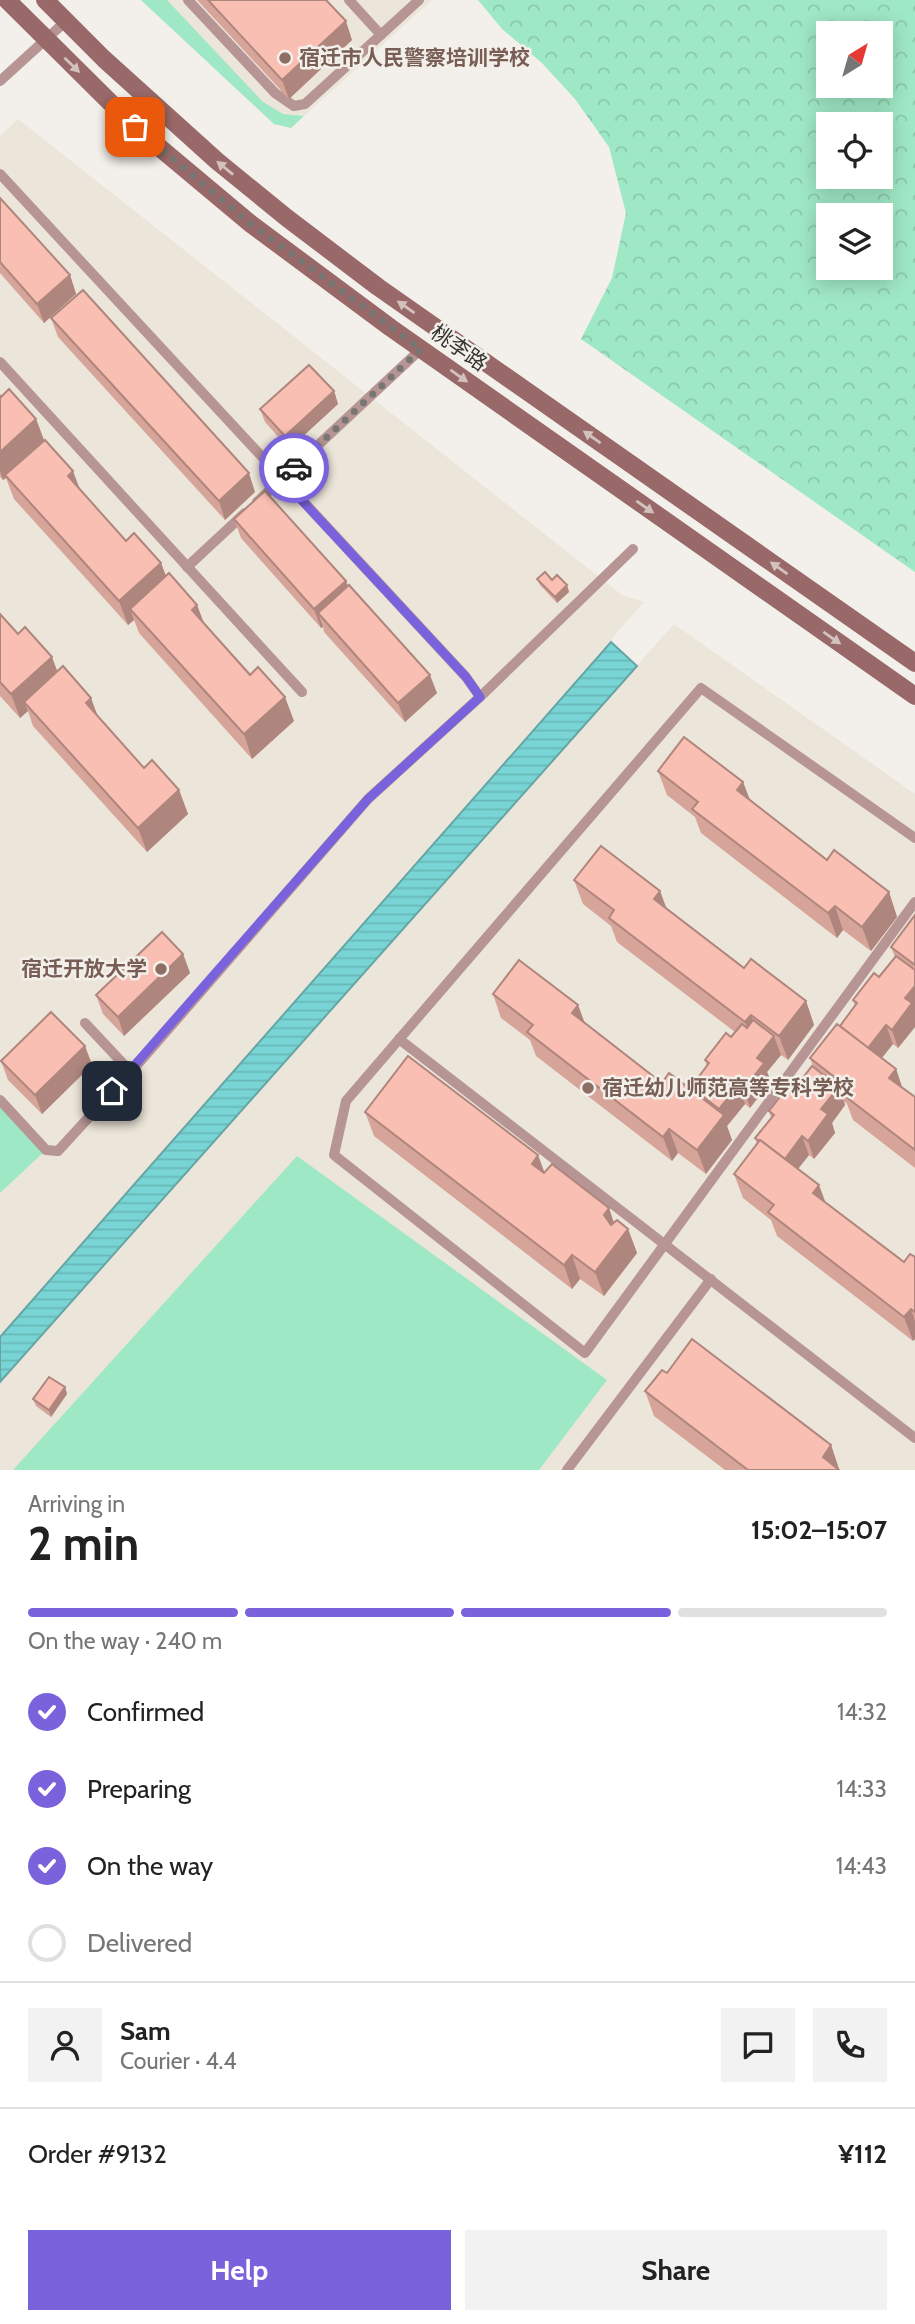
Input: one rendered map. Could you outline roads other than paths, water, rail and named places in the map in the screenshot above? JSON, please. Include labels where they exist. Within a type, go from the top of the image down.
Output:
[{"type":"main road","name":"桃李路","points":[[6,0],[135,127],[251,224],[421,349],[915,696]]},
{"type":"main road","name":"桃李路","points":[[45,0],[104,59],[217,162],[378,288],[915,663]]},
{"type":"lane","points":[[188,0],[275,93],[294,106],[305,104],[419,0]]},
{"type":"lane","points":[[349,0],[381,35]]},
{"type":"lane","points":[[0,81],[66,21]]},
{"type":"lane","points":[[0,174],[466,677],[480,697]]},
{"type":"lane","points":[[187,567],[421,349]]},
{"type":"lane","points":[[0,362],[302,692]]},
{"type":"lane","points":[[0,1100],[46,1150],[58,1150],[368,799],[480,697],[633,549]]},
{"type":"lane","points":[[915,838],[701,688],[346,1101],[334,1155],[585,1353],[915,902]]},
{"type":"lane","points":[[85,1023],[130,1071]]},
{"type":"lane","points":[[399,1039],[915,1438]]},
{"type":"lane","points":[[567,1470],[711,1279]]},
{"type":"water","points":[[611,642],[637,666],[0,1382],[0,1337]]},
{"type":"place","name":"宿迁市人民警察培训学校","points":[[285,58]]},
{"type":"place","name":"宿迁开放大学","points":[[161,969]]},
{"type":"place","name":"宿迁幼儿师范高等专科学校","points":[[588,1088]]}]
